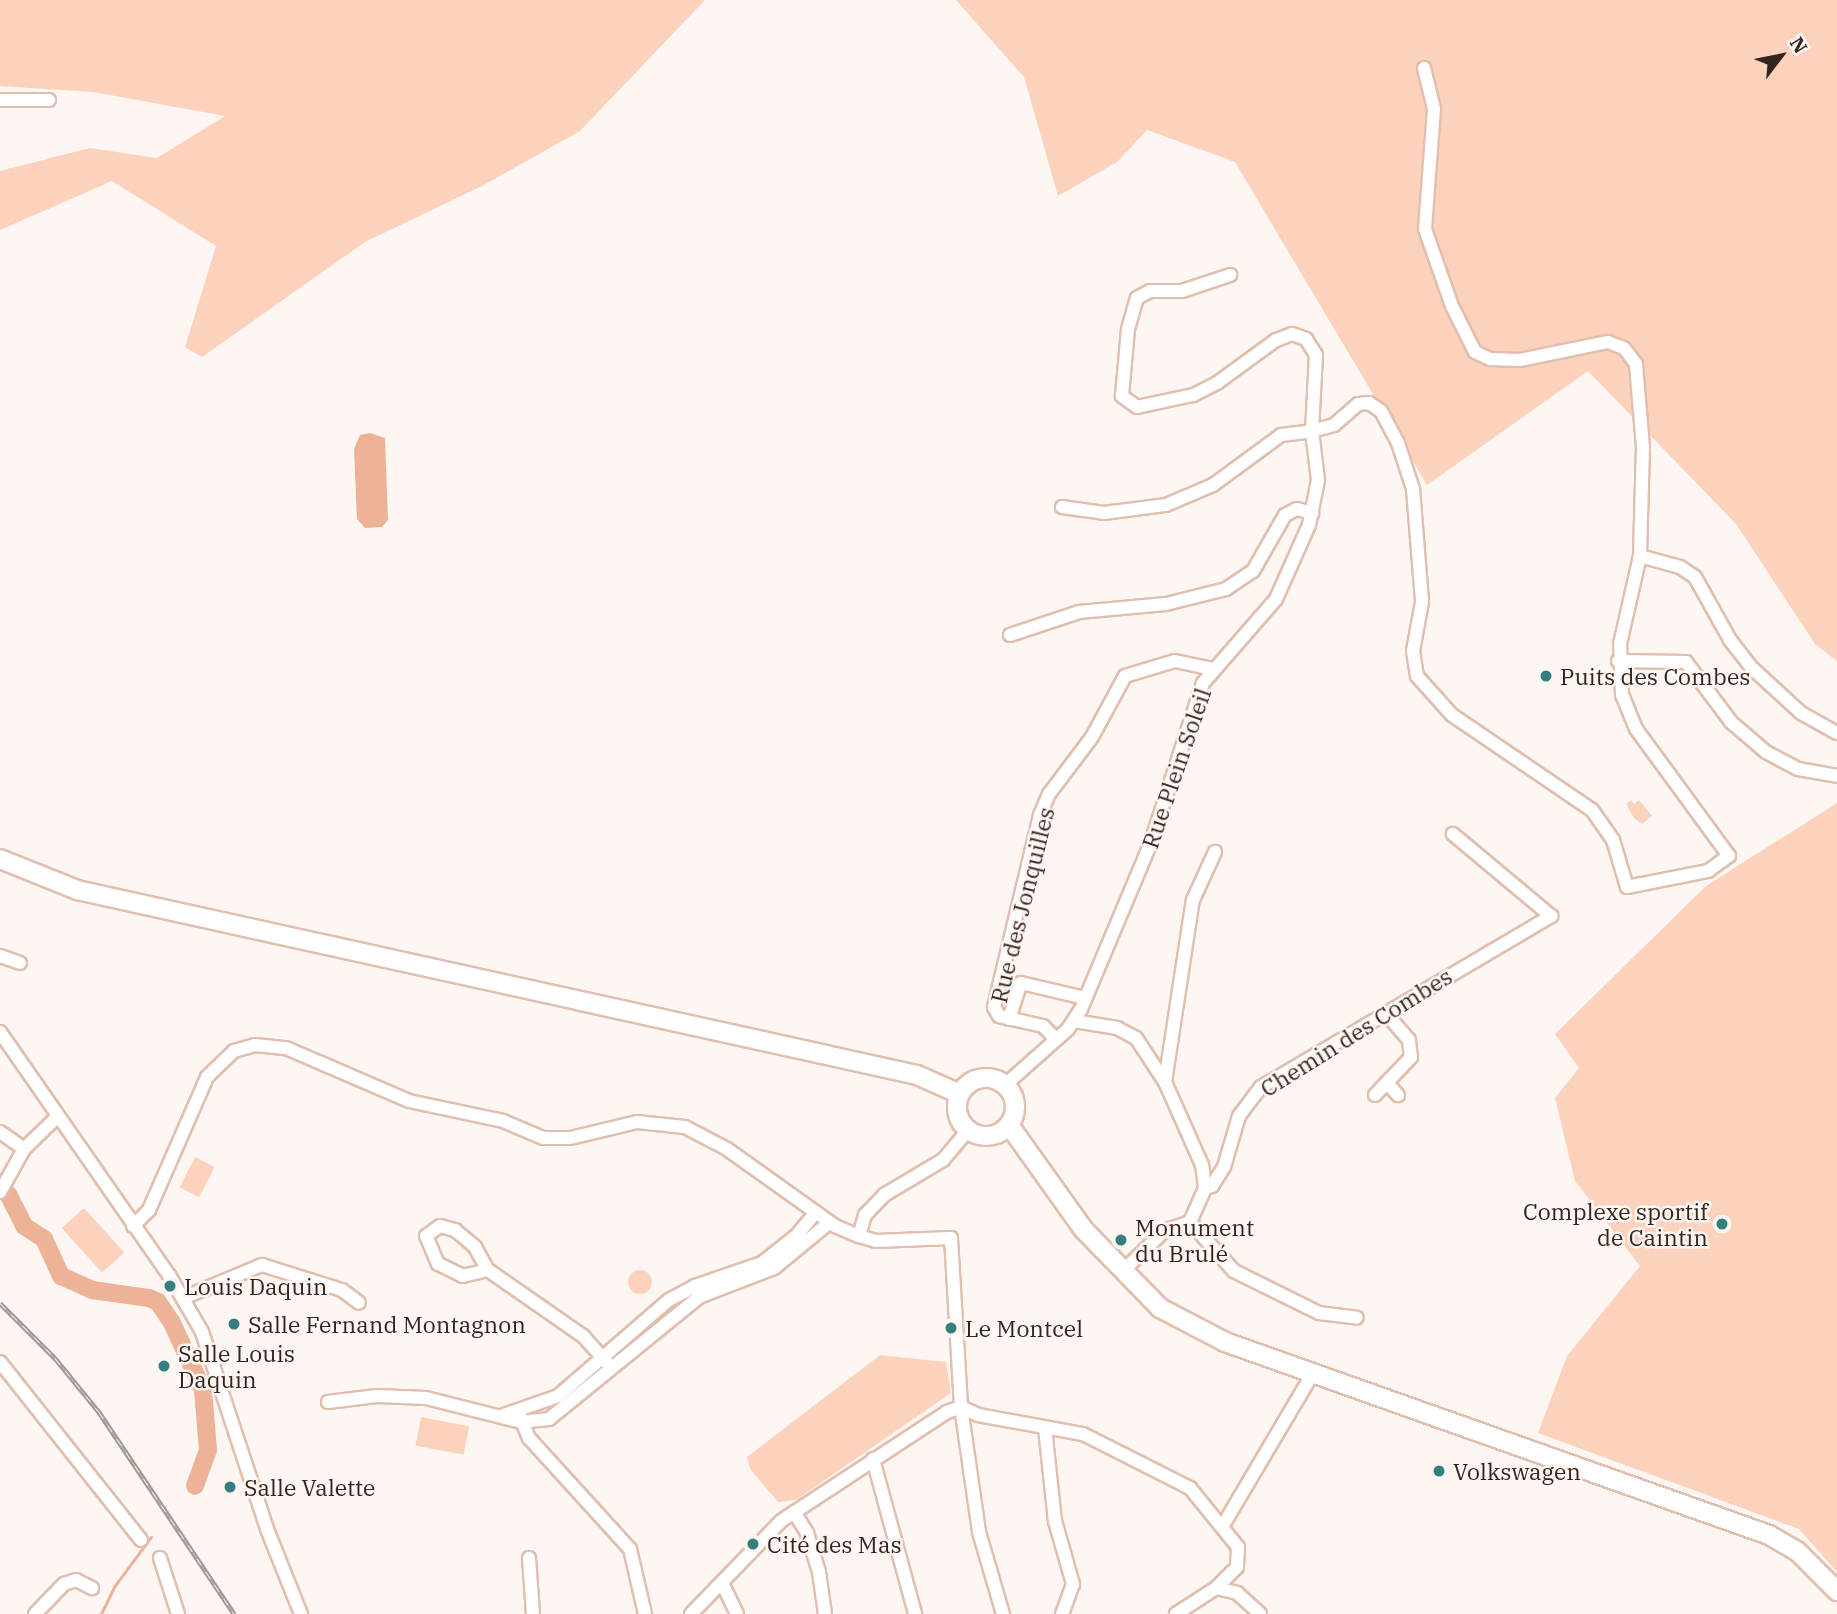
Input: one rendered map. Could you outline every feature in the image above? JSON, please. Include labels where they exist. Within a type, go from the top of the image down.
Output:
[{"type":"main road","points":[[0,859],[76,890],[917,1075],[960,1094]]},
{"type":"main road","points":[[1009,1125],[986,1137],[968,1130],[957,1114],[960,1094],[980,1079],[1005,1085],[1014,1101],[1009,1125],[1084,1230],[1160,1308],[1225,1342],[1769,1535],[1797,1551],[1837,1591]]},
{"type":"street","points":[[1062,507],[1104,513],[1166,505],[1213,485],[1269,440],[1292,431],[1312,431],[1334,425],[1358,404],[1369,403],[1381,411],[1398,443],[1413,489],[1422,602],[1413,651],[1418,676],[1452,715],[1592,810],[1613,841],[1627,887],[1709,871],[1729,856],[1636,729],[1622,695],[1618,661],[1640,556],[1642,402],[1636,364],[1624,348],[1608,342],[1520,360],[1490,359],[1475,352],[1452,306],[1425,229],[1434,109],[1424,68]]},
{"type":"street","points":[[0,100],[49,100]]},
{"type":"street","name":"Rue Plein Soleil","points":[[1005,1085],[1074,1021],[1150,845],[1189,720],[1212,669],[1276,599],[1312,513],[1318,481],[1312,431],[1316,355],[1306,339],[1292,334],[1276,340],[1217,383],[1193,395],[1137,407],[1122,396],[1128,329],[1137,299],[1150,290],[1182,291],[1230,275]]},
{"type":"street","points":[[1010,635],[1079,612],[1166,604],[1226,589],[1253,571],[1285,514],[1297,509],[1312,513]]},
{"type":"street","points":[[1640,556],[1680,567],[1695,577],[1721,626],[1753,669],[1801,713],[1837,733]]},
{"type":"street","name":"Rue des Jonquilles","points":[[1055,1038],[1043,1026],[999,1016],[994,1007],[1040,815],[1049,794],[1092,737],[1125,676],[1175,661],[1212,669]]},
{"type":"street","points":[[1618,661],[1686,662],[1731,722],[1766,752],[1798,769],[1837,776]]},
{"type":"street","name":"Chemin des Combes","points":[[1190,1222],[1205,1188],[1212,1186],[1224,1167],[1239,1116],[1261,1087],[1388,1016],[1461,967],[1552,916],[1453,834]]},
{"type":"street","points":[[1166,1082],[1193,900],[1215,852]]},
{"type":"street","points":[[0,956],[20,963]]},
{"type":"street","points":[[1009,1019],[1021,983],[1085,998]]},
{"type":"street","points":[[1375,1095],[1411,1057],[1409,1040],[1388,1016]]},
{"type":"street","points":[[1074,1021],[1117,1028],[1136,1038],[1166,1082],[1202,1165],[1205,1188]]},
{"type":"street","points":[[0,1032],[183,1298],[202,1332],[278,1563],[301,1614]]},
{"type":"street","points":[[133,1226],[149,1210],[207,1077],[234,1051],[255,1045],[286,1048],[409,1101],[503,1121],[544,1138],[570,1138],[637,1122],[685,1127],[727,1149],[830,1222],[859,1236],[877,1241],[951,1238],[961,1407],[979,1532],[1003,1614]]},
{"type":"street","points":[[1388,1084],[1398,1095]]},
{"type":"street","points":[[0,1192],[24,1149],[58,1116]]},
{"type":"street","points":[[859,1236],[865,1215],[884,1195],[943,1160],[968,1130]]},
{"type":"street","points":[[0,1132],[24,1149]]},
{"type":"street","points":[[520,1417],[558,1396],[668,1300],[695,1286],[762,1264],[796,1236],[816,1212]]},
{"type":"street","points":[[328,1402],[377,1396],[426,1398],[500,1416],[549,1419],[699,1297],[774,1268],[830,1222]]},
{"type":"street","points":[[1122,1272],[1164,1231],[1190,1222],[1234,1271],[1319,1313],[1357,1318]]},
{"type":"street","points":[[488,1270],[464,1276],[438,1265],[426,1236],[440,1226],[455,1230],[475,1247],[488,1270],[583,1336],[612,1369]]},
{"type":"street","points":[[183,1298],[262,1265],[342,1290],[359,1303]]},
{"type":"street","points":[[0,1362],[141,1539]]},
{"type":"street","points":[[1222,1527],[1313,1373]]},
{"type":"street","points":[[691,1614],[794,1512],[947,1412],[961,1407],[1045,1428],[1083,1434],[1190,1488],[1238,1547],[1237,1567],[1216,1588],[1176,1614]]},
{"type":"street","points":[[520,1417],[566,1479],[630,1549],[645,1614]]},
{"type":"street","points":[[1045,1428],[1055,1521],[1073,1584],[1062,1614]]},
{"type":"street","points":[[873,1460],[915,1614]]},
{"type":"street","points":[[794,1512],[807,1533],[819,1572],[825,1614]]},
{"type":"street","points":[[160,1558],[178,1614]]},
{"type":"street","points":[[529,1558],[533,1614]]},
{"type":"street","points":[[35,1614],[71,1581],[92,1588]]},
{"type":"street","points":[[722,1583],[737,1614]]},
{"type":"street","points":[[1216,1588],[1237,1593],[1260,1614]]},
{"type":"shaded area","points":[[0,0],[705,0],[580,131],[482,186],[365,242],[202,357],[185,347],[216,246],[112,181],[0,230],[0,171],[90,148],[157,158],[225,116],[93,92],[0,86]]},
{"type":"shaded area","points":[[956,0],[1837,0],[1837,661],[1815,644],[1736,524],[1588,371],[1427,485],[1235,162],[1147,130],[1117,162],[1058,196],[1024,77]]},
{"type":"shaded area","points":[[370,433],[385,438],[388,520],[382,527],[365,528],[357,519],[354,449],[360,435]]},
{"type":"shaded area","points":[[1631,800],[1634,804],[1639,800],[1652,816],[1642,824],[1634,818],[1626,804]]},
{"type":"shaded area","name":"Complexe sportif de Caintin","points":[[1837,803],[1837,1572],[1799,1529],[1538,1433],[1567,1356],[1640,1266],[1575,1181],[1555,1098],[1579,1068],[1555,1034],[1706,886]]},
{"type":"shaded area","points":[[195,1157],[215,1167],[199,1197],[180,1187]]},
{"type":"shaded area","points":[[84,1208],[124,1253],[102,1273],[62,1228]]},
{"type":"shaded area","points":[[640,1270],[649,1273],[652,1282],[649,1291],[640,1294],[631,1291],[628,1282],[631,1273]]},
{"type":"shaded area","points":[[880,1355],[946,1362],[951,1393],[796,1500],[778,1502],[750,1469],[747,1457]]},
{"type":"shaded area","points":[[421,1417],[469,1426],[464,1455],[415,1445]]},
{"type":"waterway","points":[[8,1194],[24,1226],[44,1239],[61,1276],[92,1290],[149,1298],[158,1302],[172,1323],[203,1390],[208,1450],[195,1486]]},
{"type":"waterway","points":[[101,1614],[114,1587],[151,1537]]},
{"type":"railway","points":[[0,1303],[55,1358],[99,1412],[234,1614]]},
{"type":"place","name":"Puits des Combes","points":[[1546,676]]},
{"type":"place","name":"Complexe sportif de Caintin","points":[[1722,1224]]},
{"type":"place","name":"Monument du Brulé","points":[[1121,1240]]},
{"type":"place","name":"Louis Daquin","points":[[170,1286]]},
{"type":"place","name":"Salle Fernand Montagnon","points":[[234,1324]]},
{"type":"place","name":"Le Montcel","points":[[951,1328]]},
{"type":"place","name":"Salle Louis Daquin","points":[[164,1366]]},
{"type":"place","name":"Volkswagen","points":[[1439,1471]]},
{"type":"place","name":"Salle Valette","points":[[230,1487]]},
{"type":"place","name":"Cité des Mas","points":[[753,1544]]}]
